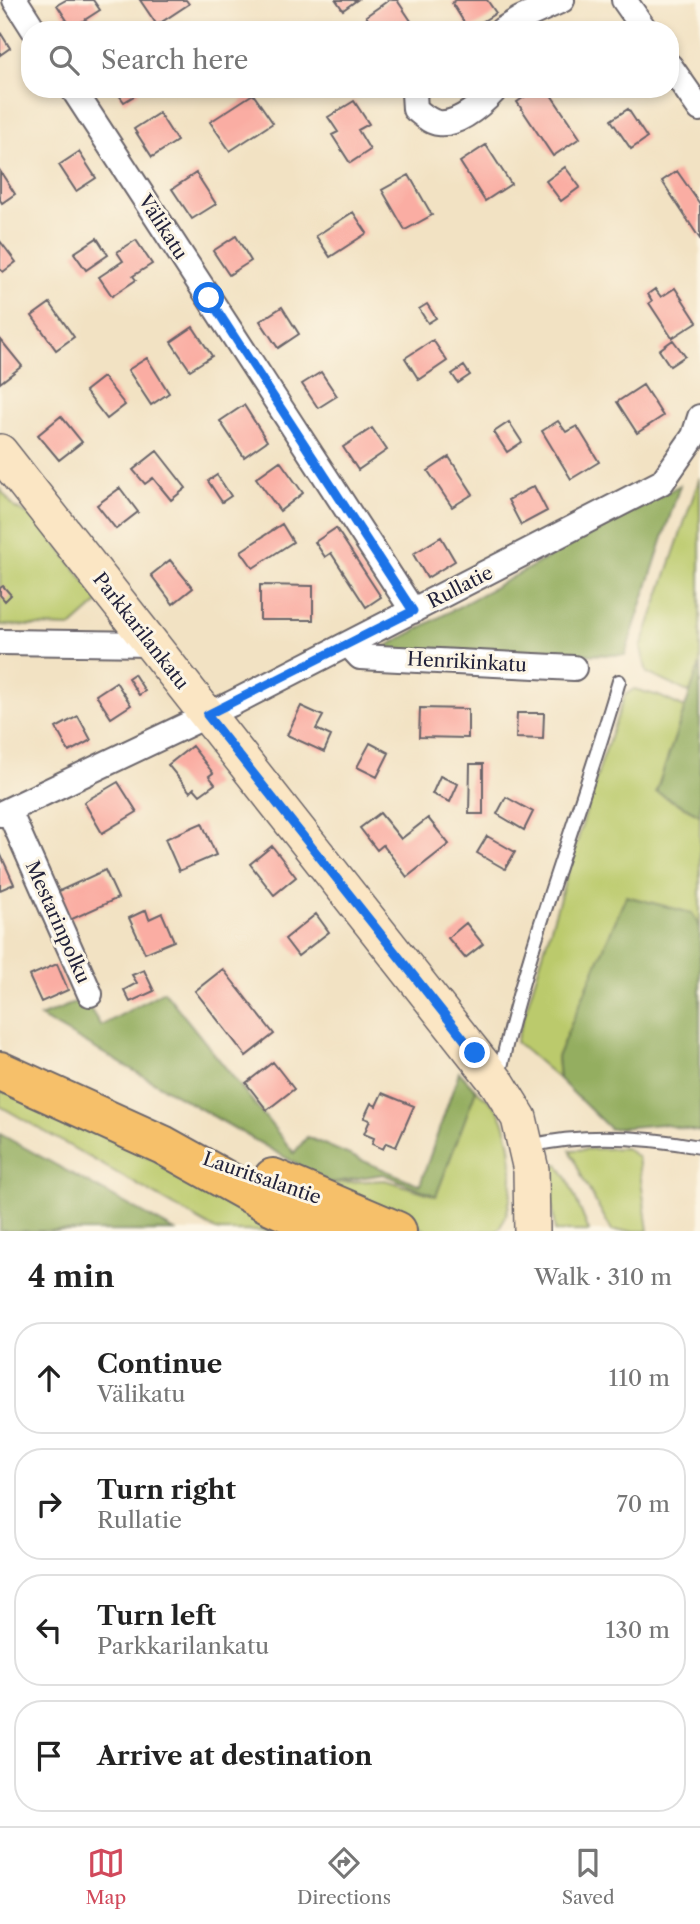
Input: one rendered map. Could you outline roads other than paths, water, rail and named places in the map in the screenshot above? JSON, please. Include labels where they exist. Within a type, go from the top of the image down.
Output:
[{"type":"main road","name":"Lauritsalantie","points":[[0,1070],[163,1145],[270,1204],[329,1231]]},
{"type":"main road","name":"Lauritsalantie","points":[[163,1145],[278,1179],[397,1231]]},
{"type":"street","points":[[15,0],[28,21]]},
{"type":"street","points":[[517,21],[562,0]]},
{"type":"street","points":[[550,21],[562,0]]},
{"type":"street","points":[[624,0],[639,21]]},
{"type":"street","points":[[679,79],[700,109]]},
{"type":"street","name":"Välikatu","points":[[79,98],[413,611]]},
{"type":"street","points":[[414,98],[415,109],[439,123],[453,121],[471,111],[486,98]]},
{"type":"street","name":"Rullatie","points":[[5,813],[207,715],[354,651],[413,611],[662,482],[694,436],[700,417]]},
{"type":"street","name":"Parkkarilankatu","points":[[0,452],[498,1084],[519,1118],[526,1147],[530,1170],[532,1231]]},
{"type":"street","points":[[0,642],[152,644]]},
{"type":"street","name":"Henrikinkatu","points":[[354,651],[574,668]]},
{"type":"street","name":"Mestarinpolku","points":[[5,813],[90,994]]},
{"type":"lane","points":[[498,1084],[547,900],[619,681]]},
{"type":"lane","points":[[526,1147],[554,1140],[653,1139],[700,1147]]}]
